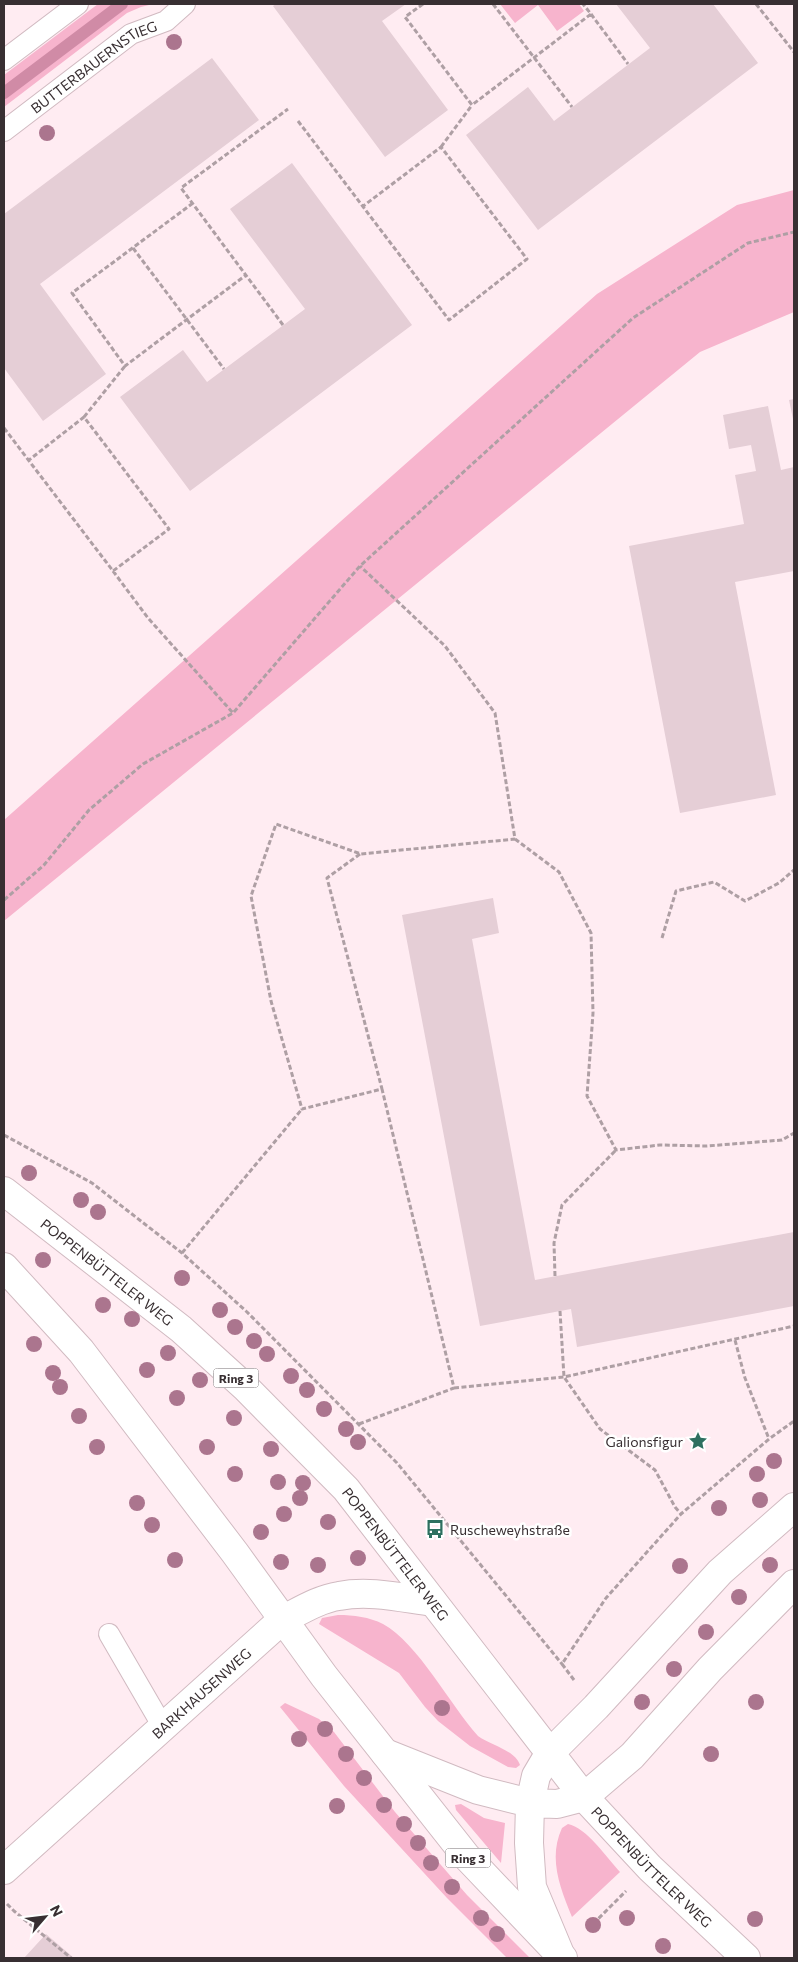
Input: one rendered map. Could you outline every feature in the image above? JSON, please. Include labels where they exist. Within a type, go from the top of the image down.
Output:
[{"type":"main road","name":"POPPENBÜTTELER WEG","points":[[4,1191],[181,1329],[246,1388],[346,1489],[549,1754],[584,1796],[650,1868],[746,1958]]},
{"type":"main road","name":"Ring 3","points":[[4,1267],[81,1352],[235,1553],[282,1620],[466,1856],[562,1957]]},
{"type":"main road","points":[[562,1957],[532,1887],[529,1843],[530,1803],[536,1776],[549,1754],[596,1708],[720,1572],[794,1507]]},
{"type":"main road","points":[[385,1753],[478,1790],[530,1803],[557,1804],[584,1796],[632,1756],[710,1669],[794,1584]]},
{"type":"main road","name":"BARKHAUSENWEG","points":[[4,1870],[282,1620],[321,1601],[339,1596],[360,1594],[433,1602]]},
{"type":"lane","points":[[4,60],[78,4]]},
{"type":"lane","name":"BUTTERBAUERNSTIEG","points":[[4,131],[131,34],[166,21],[185,4]]},
{"type":"lane","points":[[109,1634],[163,1728]]},
{"type":"path","points":[[423,4],[405,17],[472,105]]},
{"type":"path","points":[[493,4],[572,107]]},
{"type":"path","points":[[583,4],[628,64]]},
{"type":"path","points":[[756,4],[794,52]]},
{"type":"path","points":[[362,207],[442,147],[472,105],[591,14]]},
{"type":"path","points":[[283,325],[181,188],[288,108]]},
{"type":"path","points":[[298,122],[450,320],[527,259],[442,147]]},
{"type":"path","points":[[125,366],[72,293],[193,203]]},
{"type":"path","points":[[4,900],[44,865],[88,810],[143,764],[233,713],[360,566],[633,318],[748,242],[794,232]]},
{"type":"path","points":[[133,248],[224,369]]},
{"type":"path","points":[[29,460],[84,417],[125,366],[246,275]]},
{"type":"path","points":[[84,417],[169,529],[113,571]]},
{"type":"path","points":[[4,428],[148,618],[233,713]]},
{"type":"path","points":[[360,566],[445,646],[495,713],[515,839]]},
{"type":"path","points":[[302,1109],[272,1002],[251,896],[276,824],[360,854],[515,839],[559,872],[591,933],[593,1013],[587,1096],[616,1150]]},
{"type":"path","points":[[360,854],[327,878],[382,1088],[454,1388]]},
{"type":"path","points":[[662,938],[676,891],[714,882],[745,901],[779,883],[794,870]]},
{"type":"path","points":[[182,1253],[302,1109],[382,1088]]},
{"type":"path","points":[[555,1276],[554,1243],[562,1205],[616,1150],[660,1145],[707,1146],[782,1140],[794,1133]]},
{"type":"path","points":[[4,1135],[92,1183],[182,1253],[247,1312],[396,1463],[596,1708]]},
{"type":"path","points":[[560,1311],[564,1377],[600,1429],[656,1470],[675,1507],[681,1514]]},
{"type":"path","points":[[359,1424],[454,1388],[564,1377],[794,1326]]},
{"type":"path","points":[[735,1340],[745,1378],[769,1439]]},
{"type":"path","points":[[562,1664],[606,1598],[681,1514],[769,1439],[794,1421]]},
{"type":"path","points":[[562,1957],[650,1868]]},
{"type":"path","points":[[4,1899],[14,1912],[71,1958]]},
{"type":"shaded area","points":[[98,4],[153,4],[127,13],[4,107],[4,75]]},
{"type":"shaded area","points":[[500,4],[579,4],[584,11],[557,31],[538,5],[515,23]]},
{"type":"shaded area","points":[[794,190],[794,312],[700,352],[4,921],[4,820],[597,294],[737,205]]},
{"type":"shaded area","points":[[338,1615],[356,1616],[372,1620],[383,1624],[396,1633],[421,1660],[478,1736],[513,1755],[520,1765],[516,1768],[508,1767],[470,1746],[438,1721],[399,1673],[319,1624],[322,1618]]},
{"type":"shaded area","points":[[285,1703],[319,1719],[334,1732],[395,1812],[467,1895],[530,1958],[507,1958],[447,1898],[344,1786],[280,1707]]},
{"type":"shaded area","points":[[461,1804],[484,1818],[505,1823],[501,1863],[456,1810],[455,1805]]},
{"type":"shaded area","points":[[568,1824],[575,1826],[589,1837],[620,1872],[572,1917],[563,1895],[556,1862],[558,1839],[562,1828]]},
{"type":"building","points":[[276,4],[406,4],[382,21],[448,110],[385,157],[273,6]]},
{"type":"building","points":[[616,4],[713,4],[758,63],[538,230],[466,135],[528,87],[554,121],[650,48]]},
{"type":"building","points":[[212,58],[259,120],[40,284],[106,374],[43,421],[4,368],[4,214]]},
{"type":"building","points":[[292,163],[412,325],[190,491],[120,397],[183,350],[207,382],[305,309],[230,209]]},
{"type":"building","points":[[794,399],[794,419],[793,419],[789,400]]},
{"type":"building","points":[[768,406],[781,470],[794,467],[794,571],[735,582],[776,795],[680,813],[629,546],[744,524],[735,475],[756,471],[751,445],[729,449],[723,415]]},
{"type":"building","points":[[493,898],[499,933],[472,939],[535,1280],[794,1232],[794,1306],[577,1347],[571,1309],[480,1326],[402,915]]},
{"type":"building","points":[[46,1934],[74,1958],[24,1958]]},
{"type":"waterway","points":[[4,93],[122,4]]},
{"type":"place","name":"Galionsfigur","points":[[698,1441]]},
{"type":"place","name":"Ruscheweyhstraße","points":[[435,1529]]}]
